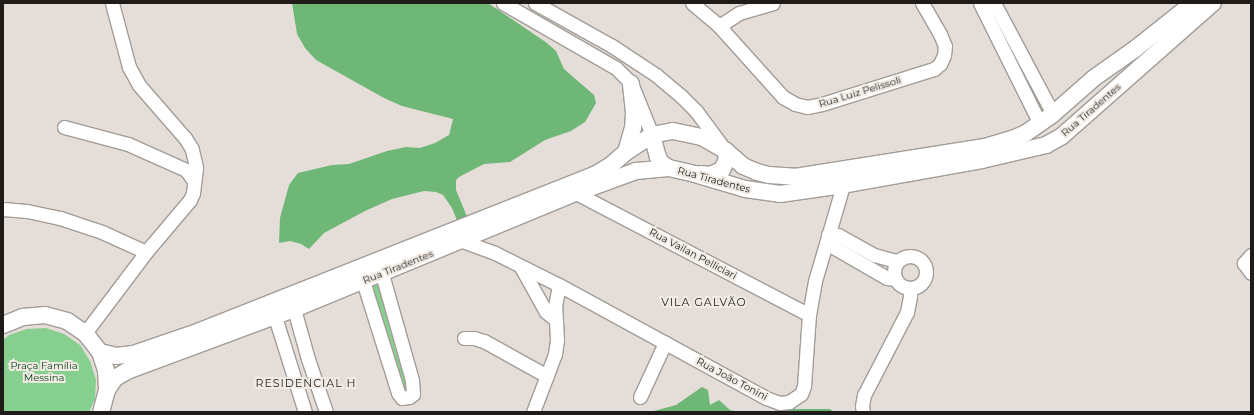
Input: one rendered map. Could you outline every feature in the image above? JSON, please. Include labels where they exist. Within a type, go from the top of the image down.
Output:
[{"type":"main road","name":"Rua Tiradentes","points":[[100,352],[116,356],[133,354],[200,331],[596,174],[652,135],[673,131],[702,137],[726,151],[743,166],[757,172],[782,177],[795,177],[985,147],[1012,139],[1042,127],[1053,114],[1094,78],[1135,49],[1194,3]]},
{"type":"main road","name":"Rua Tiradentes","points":[[107,390],[115,378],[127,370],[275,317],[576,193],[636,171],[670,168],[745,189],[765,193],[799,192],[1032,150],[1046,145],[1062,136],[1213,3]]},
{"type":"main road","points":[[1087,114],[1075,112],[1073,103],[1088,88],[1094,78]]},
{"type":"main road","points":[[626,152],[633,128],[634,113],[631,84]]},
{"type":"main road","points":[[1032,150],[1041,139],[1042,127],[1062,136]]},
{"type":"main road","points":[[652,135],[661,163],[670,168]]},
{"type":"main road","points":[[695,174],[710,175],[722,170],[727,159],[726,151]]},
{"type":"main road","points":[[3,325],[23,317],[45,315],[67,321],[85,333],[100,352],[106,370],[107,390],[101,412]]},
{"type":"street","points":[[85,333],[146,252],[190,200],[194,193],[196,168],[192,149],[185,138],[139,84],[129,67],[112,3]]},
{"type":"street","points":[[503,3],[603,59],[616,68],[631,84],[652,135]]},
{"type":"street","points":[[535,3],[612,46],[656,75],[696,111],[726,151]]},
{"type":"street","name":"Rua Luiz Pelissoli","points":[[692,3],[719,26],[783,97],[795,104],[807,107],[822,104],[934,69],[940,64],[944,55],[945,46],[940,34],[922,3]]},
{"type":"street","points":[[719,26],[739,13],[773,3]]},
{"type":"street","points":[[980,3],[1042,127]]},
{"type":"street","points":[[994,3],[1053,114]]},
{"type":"street","points":[[631,84],[644,76],[656,75]]},
{"type":"street","points":[[64,127],[128,144],[186,170],[194,181]]},
{"type":"street","name":"Rua João Tonini","points":[[462,241],[495,253],[559,285],[766,398],[780,403],[788,402],[801,394],[804,386],[809,315],[815,282],[843,185]]},
{"type":"street","name":"Rua Vailan Pelliciari","points":[[576,193],[809,315]]},
{"type":"street","points":[[3,209],[27,210],[60,218],[102,232],[146,252]]},
{"type":"street","points":[[491,229],[491,243],[495,253]]},
{"type":"street","points":[[895,279],[887,278],[835,248],[828,235],[838,235],[874,255],[897,261]]},
{"type":"street","points":[[910,255],[918,258],[924,265],[925,278],[918,286],[910,288],[901,286],[895,279],[893,270],[897,261],[910,255]]},
{"type":"street","points":[[1251,255],[1244,263],[1251,273]]},
{"type":"street","points":[[521,267],[546,312],[555,319]]},
{"type":"street","points":[[363,281],[398,393],[402,398],[409,397],[413,394],[412,380],[382,274]]},
{"type":"street","points":[[533,412],[555,354],[557,340],[555,306],[559,285]]},
{"type":"street","points":[[863,412],[862,406],[864,395],[907,312],[910,288]]},
{"type":"street","points":[[294,309],[308,359],[326,412]]},
{"type":"street","points":[[275,317],[304,412]]},
{"type":"street","points":[[464,338],[474,338],[484,341],[546,376]]},
{"type":"street","points":[[640,397],[665,343]]},
{"type":"green space","points":[[292,3],[488,3],[547,43],[556,51],[564,69],[594,95],[596,103],[585,122],[571,131],[545,140],[510,162],[484,164],[459,177],[456,180],[456,190],[468,219],[458,223],[452,208],[443,195],[436,192],[424,191],[392,199],[365,211],[324,233],[309,249],[301,244],[290,241],[279,243],[280,218],[289,185],[298,173],[332,165],[349,164],[387,151],[406,147],[420,148],[435,143],[449,135],[453,119],[402,106],[384,98],[316,60],[305,48],[297,34]]},
{"type":"green space","points":[[376,284],[380,287],[409,391],[402,392],[371,287]]},
{"type":"green space","name":"Praça Família Messina","points":[[46,328],[64,334],[80,345],[90,361],[96,380],[95,399],[89,412],[3,412],[3,340],[9,335],[27,329]]},
{"type":"green space","points":[[702,387],[708,390],[710,405],[719,400],[730,410],[739,412],[650,412],[676,405]]},
{"type":"green space","points":[[788,409],[830,409],[834,412],[765,412]]},
{"type":"district","name":"VILA GALVÃO","points":[[704,302]]},
{"type":"district","name":"RESIDENCIAL H","points":[[306,383]]}]
